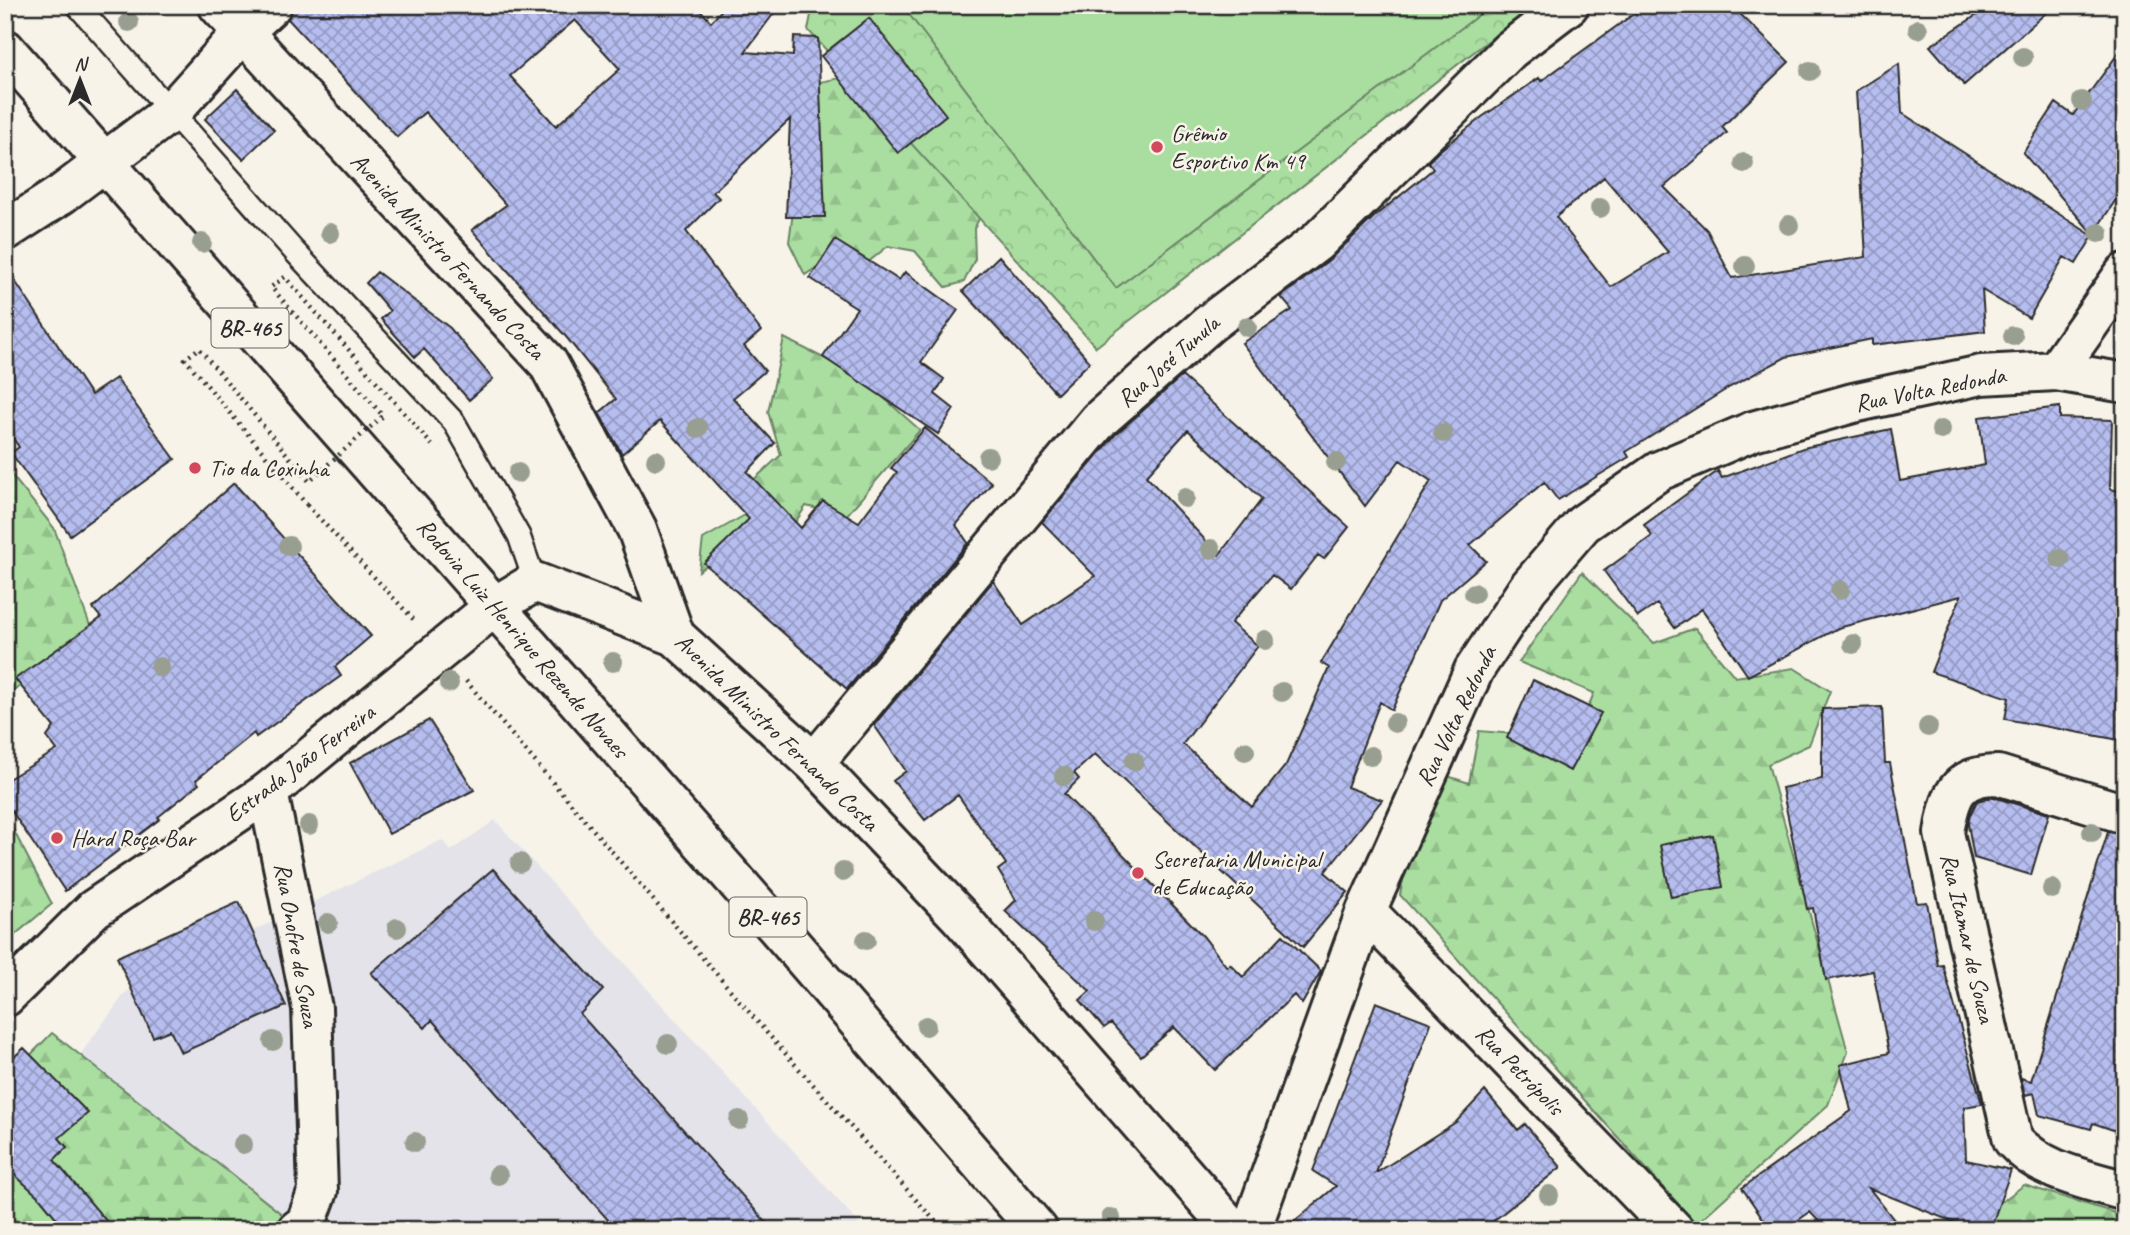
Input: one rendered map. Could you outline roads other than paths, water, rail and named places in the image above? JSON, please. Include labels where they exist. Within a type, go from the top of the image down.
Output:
[{"type":"main road","points":[[5,231],[172,112],[230,19],[272,5]]},
{"type":"main road","name":"Rua José Tunula","points":[[814,763],[1099,420],[1210,323],[1317,242],[1510,50],[1569,5]]},
{"type":"main road","name":"Avenida Ministro Fernando Costa","points":[[230,19],[548,363],[637,529],[675,636],[814,763],[985,944],[1233,1230]]},
{"type":"main road","name":"Rodovia Luiz Henrique Rezende Novaes","points":[[5,49],[495,606],[1038,1230]]},
{"type":"main road","points":[[2056,372],[2125,273]]},
{"type":"main road","name":"Rua Volta Redonda","points":[[1251,1230],[1366,911],[1474,670],[1528,587],[1583,524],[1659,471],[1753,431],[1853,403],[1981,375],[2056,372],[2125,383]]},
{"type":"main road","points":[[535,582],[675,636]]},
{"type":"main road","name":"Estrada João Ferreira","points":[[5,997],[94,909],[268,792],[443,652],[495,606],[535,582]]},
{"type":"main road","name":"Rua Itamar de Souza","points":[[2125,814],[1998,775],[1984,775],[1958,787],[1950,798],[1944,833],[2013,1140],[2042,1165],[2125,1191]]},
{"type":"main road","name":"Rua Onofre de Souza","points":[[268,792],[312,1008],[318,1191],[302,1226]]},
{"type":"main road","name":"Rua Petrópolis","points":[[1366,911],[1674,1230]]},
{"type":"lane","points":[[77,5],[294,251],[454,422],[519,536],[535,582]]},
{"type":"place","name":"Grêmio Esportivo Km 49","points":[[1157,147]]},
{"type":"place","name":"Tio da Coxinha","points":[[195,468]]},
{"type":"place","name":"Hard Roça Bar","points":[[57,838]]},
{"type":"place","name":"Secretaria Municipal de Educação","points":[[1138,873]]}]
